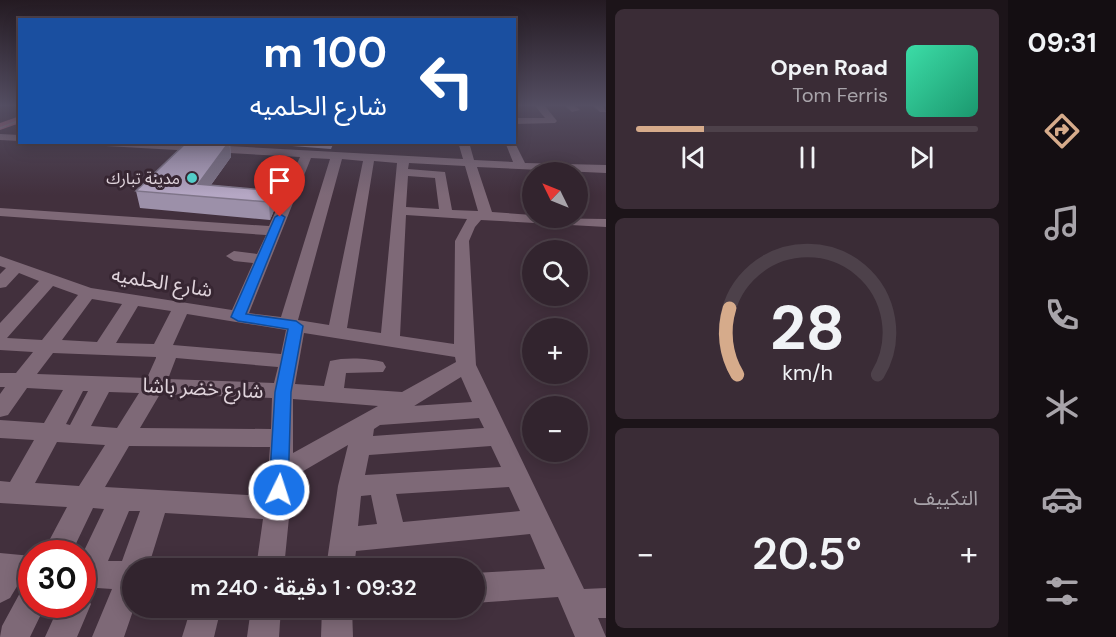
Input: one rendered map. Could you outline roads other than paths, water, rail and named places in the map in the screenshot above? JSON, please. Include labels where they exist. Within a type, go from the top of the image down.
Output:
[{"type":"street","points":[[0,136],[18,138]]},
{"type":"street","points":[[141,144],[284,148],[306,154],[369,158],[441,175],[447,215]]},
{"type":"street","points":[[271,558],[281,472],[283,392],[292,325],[341,156],[347,144]]},
{"type":"street","points":[[464,144],[471,164],[481,217]]},
{"type":"street","points":[[511,144],[521,166]]},
{"type":"street","points":[[238,317],[306,154]]},
{"type":"street","points":[[348,365],[343,333],[369,158]]},
{"type":"street","points":[[402,166],[471,164],[606,169]]},
{"type":"street","points":[[390,340],[402,166]]},
{"type":"street","points":[[272,188],[289,196]]},
{"type":"street","points":[[263,200],[289,196]]},
{"type":"street","points":[[399,211],[606,223]]},
{"type":"street","points":[[0,212],[272,236]]},
{"type":"street","points":[[481,217],[468,226],[462,241],[465,358],[486,409],[591,637]]},
{"type":"street","points":[[250,238],[272,236]]},
{"type":"street","points":[[234,256],[262,259]]},
{"type":"street","points":[[0,283],[8,264]]},
{"type":"street","name":"شارع الحلميه","points":[[8,264],[88,293],[390,340],[465,358]]},
{"type":"street","points":[[0,334],[50,279]]},
{"type":"street","points":[[0,409],[88,293]]},
{"type":"street","points":[[102,350],[133,300]]},
{"type":"street","points":[[63,540],[85,498],[155,385],[166,358],[163,346],[181,308]]},
{"type":"street","points":[[0,344],[163,351],[288,361]]},
{"type":"street","points":[[281,472],[366,429],[465,358]]},
{"type":"street","points":[[333,395],[336,367],[348,365],[376,367]]},
{"type":"street","name":"شارع خضر باشا","points":[[0,380],[155,385],[406,400]]},
{"type":"street","points":[[9,493],[50,433],[77,383]]},
{"type":"street","points":[[76,434],[102,384]]},
{"type":"street","points":[[366,429],[486,409]]},
{"type":"street","points":[[0,429],[123,437],[282,438]]},
{"type":"street","points":[[366,429],[499,436]]},
{"type":"street","points":[[341,558],[350,486],[366,429]]},
{"type":"street","points":[[350,486],[518,476]]},
{"type":"street","points":[[381,484],[393,535]]},
{"type":"street","points":[[9,493],[277,508]]},
{"type":"street","points":[[96,554],[121,500]]},
{"type":"street","points":[[137,558],[156,502]]},
{"type":"street","points":[[342,540],[538,521]]},
{"type":"street","points":[[96,577],[122,576]]},
{"type":"street","points":[[485,589],[571,593],[606,603]]},
{"type":"street","points":[[108,637],[122,601]]},
{"type":"street","points":[[13,637],[23,618]]},
{"type":"street","points":[[61,637],[69,618]]},
{"type":"street","points":[[198,637],[203,618]]},
{"type":"street","points":[[263,637],[265,618]]},
{"type":"street","points":[[337,618],[337,637]]},
{"type":"place","name":"مدينة تبارك","points":[[192,178]]}]
